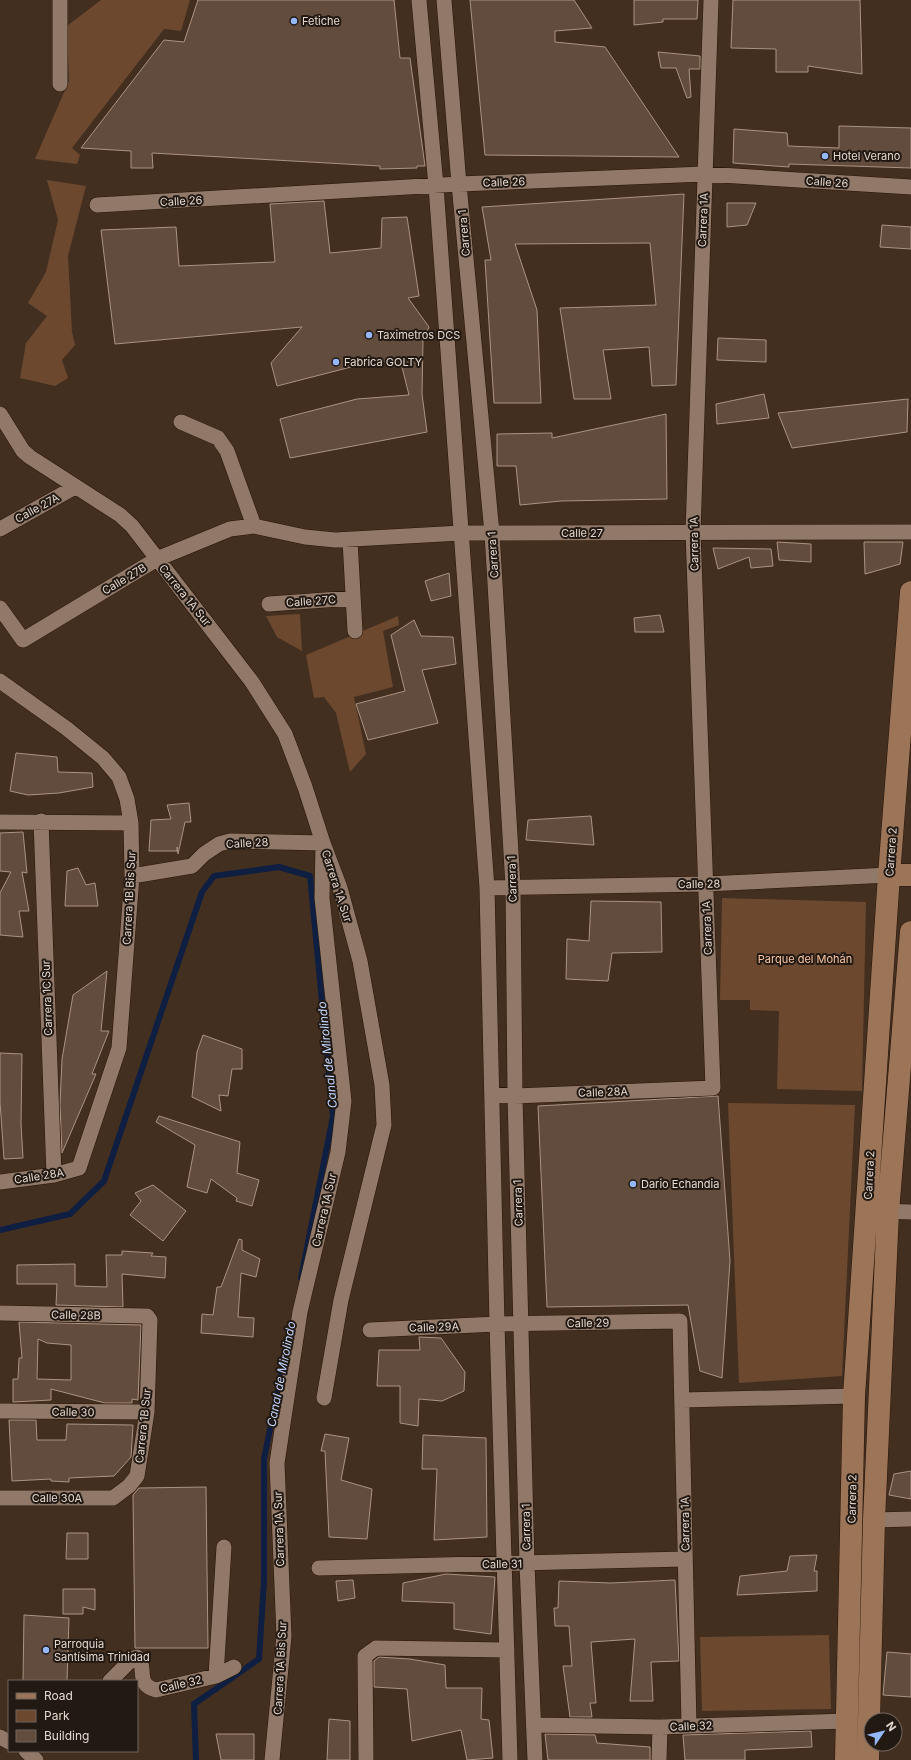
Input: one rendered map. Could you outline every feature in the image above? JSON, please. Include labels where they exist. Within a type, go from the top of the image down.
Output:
[{"type":"street","points":[[60,0],[60,84]]},
{"type":"street","points":[[419,0],[436,186],[460,533],[487,888],[497,1324],[510,1760]]},
{"type":"street","name":"Carrera 1","points":[[444,0],[459,184],[492,533],[512,886],[515,1096],[527,1564],[535,1725],[535,1760]]},
{"type":"street","name":"Carrera 1A","points":[[712,0],[704,174],[693,532],[713,1088]]},
{"type":"street","name":"Calle 26","points":[[97,206],[459,184],[704,174],[911,187]]},
{"type":"street","name":"Carrera 1A Sur","points":[[0,414],[23,450],[30,458],[120,515],[132,526],[252,682],[285,734],[340,888],[360,961],[382,1085],[384,1125],[341,1300],[324,1398]]},
{"type":"street","points":[[181,422],[218,438],[223,444],[227,451],[254,526]]},
{"type":"street","name":"Calle 27A","points":[[0,528],[75,487]]},
{"type":"street","name":"Calle 27","points":[[254,526],[305,537],[335,540],[460,533],[911,532]]},
{"type":"street","name":"Calle 27B","points":[[0,608],[23,640],[156,559],[230,529],[254,526]]},
{"type":"street","points":[[350,540],[355,631]]},
{"type":"street","name":"Carrera 2","points":[[868,1760],[874,1520],[878,1211],[889,875],[906,719],[911,592]]},
{"type":"street","name":"Calle 27C","points":[[269,604],[353,598]]},
{"type":"street","name":"Carrera 1B Bis Sur","points":[[0,681],[66,728],[103,758],[119,777],[127,799],[131,822],[132,876],[119,1048],[79,1168]]},
{"type":"street","name":"Carrera 1C Sur","points":[[41,821],[54,1175]]},
{"type":"street","points":[[0,822],[131,822]]},
{"type":"street","name":"Calle 28","points":[[132,876],[192,866],[204,854],[230,841],[323,843]]},
{"type":"street","name":"Carrera 1A Sur","points":[[281,1575],[277,1463],[300,1312],[338,1152],[344,1101],[322,898],[323,843]]},
{"type":"street","name":"Calle 28","points":[[487,888],[512,886],[706,884],[911,875]]},
{"type":"street","name":"Carrera 2","points":[[846,1760],[854,1396],[878,1211],[905,1079],[911,932]]},
{"type":"street","name":"Calle 28A","points":[[492,1094],[515,1096],[713,1088]]},
{"type":"street","name":"Calle 28A","points":[[0,1182],[54,1175],[79,1168]]},
{"type":"street","points":[[878,1211],[911,1212]]},
{"type":"street","name":"Calle 28B","points":[[0,1313],[147,1316],[150,1320]]},
{"type":"street","name":"Carrera 1B Sur","points":[[114,1498],[129,1486],[137,1476],[147,1412],[150,1320]]},
{"type":"street","name":"Carrera 1A","points":[[680,1321],[683,1400],[689,1726]]},
{"type":"street","name":"Calle 29","points":[[497,1324],[522,1325],[680,1321]]},
{"type":"street","name":"Calle 29A","points":[[370,1330],[497,1324]]},
{"type":"street","points":[[683,1400],[854,1396]]},
{"type":"street","name":"Calle 30","points":[[0,1411],[147,1412]]},
{"type":"street","name":"Calle 30A","points":[[0,1498],[114,1498]]},
{"type":"street","points":[[874,1520],[911,1519]]},
{"type":"street","points":[[216,1676],[224,1547]]},
{"type":"street","name":"Calle 31","points":[[318,1568],[685,1559]]},
{"type":"street","name":"Carrera 1A Bis Sur","points":[[272,1760],[284,1636],[281,1575]]},
{"type":"street","points":[[366,1760],[365,1656],[376,1648],[507,1650]]},
{"type":"street","name":"Calle 32","points":[[111,1680],[137,1657],[140,1660],[142,1677],[145,1684],[150,1689],[156,1690],[216,1676],[234,1667]]},
{"type":"street","name":"Calle 32","points":[[535,1725],[660,1727],[847,1721]]},
{"type":"street","points":[[659,1760],[660,1727]]},
{"type":"street","points":[[27,1752],[36,1760]]},
{"type":"green space","points":[[101,0],[190,0],[181,31],[164,29],[72,148],[80,155],[77,164],[35,159],[69,81],[67,26]]},
{"type":"green space","points":[[47,180],[86,186],[68,256],[72,332],[75,345],[62,360],[68,378],[55,386],[20,378],[26,343],[47,316],[28,303],[46,272],[58,220]]},
{"type":"green space","points":[[300,614],[302,651],[277,637],[266,616]]},
{"type":"green space","points":[[398,616],[399,625],[383,631],[393,687],[354,697],[366,754],[350,772],[336,713],[324,697],[314,698],[306,655]]},
{"type":"green space","name":"Parque del Mohán","points":[[722,898],[866,902],[862,1091],[777,1089],[779,1011],[750,1010],[750,1000],[720,1000]]},
{"type":"green space","points":[[728,1103],[855,1105],[842,1376],[739,1383]]},
{"type":"green space","points":[[829,1635],[831,1709],[702,1711],[700,1637]]},
{"type":"building","points":[[198,0],[394,0],[400,58],[410,58],[425,166],[417,166],[417,168],[380,169],[380,166],[152,153],[153,168],[131,168],[131,151],[81,148],[164,40],[184,42]]},
{"type":"building","points":[[470,0],[574,0],[592,28],[555,31],[555,42],[605,47],[679,157],[485,155]]},
{"type":"building","points":[[634,0],[698,0],[697,19],[663,19],[663,22],[634,25]]},
{"type":"building","points":[[733,0],[860,0],[862,74],[808,66],[808,72],[776,72],[776,49],[731,48]]},
{"type":"building","points":[[658,52],[700,56],[700,69],[689,69],[691,97],[687,98],[676,68],[661,68]]},
{"type":"building","points":[[839,126],[911,128],[911,168],[789,164],[789,167],[733,163],[734,129],[787,133],[788,146],[839,148]]},
{"type":"building","points":[[684,194],[676,385],[652,386],[649,347],[603,350],[611,399],[574,399],[560,308],[656,305],[650,243],[515,244],[537,310],[541,403],[494,403],[485,260],[491,260],[482,207]]},
{"type":"building","points":[[324,201],[330,253],[381,248],[382,218],[407,217],[419,296],[408,298],[429,327],[423,340],[422,394],[427,432],[290,458],[280,419],[357,399],[409,395],[400,359],[355,366],[277,386],[271,363],[302,327],[115,344],[101,230],[176,227],[179,266],[275,262],[270,204]]},
{"type":"building","points":[[727,203],[756,203],[747,225],[727,227]]},
{"type":"building","points":[[882,225],[911,227],[911,249],[880,247]]},
{"type":"building","points":[[718,338],[766,340],[766,362],[717,360]]},
{"type":"building","points":[[764,394],[769,418],[717,424],[716,404]]},
{"type":"building","points":[[908,399],[907,432],[792,448],[778,413]]},
{"type":"building","points":[[666,414],[667,499],[561,501],[520,505],[516,466],[497,466],[497,434],[552,433],[552,438]]},
{"type":"building","points":[[777,542],[811,544],[811,562],[779,560]]},
{"type":"building","points":[[864,542],[903,542],[900,564],[865,574]]},
{"type":"building","points":[[713,548],[771,549],[773,566],[751,568],[749,557],[718,569]]},
{"type":"building","points":[[449,573],[451,596],[431,601],[425,581]]},
{"type":"building","points":[[660,615],[664,632],[635,632],[634,618]]},
{"type":"building","points":[[414,620],[421,636],[453,637],[456,664],[422,670],[438,723],[368,740],[356,704],[405,691],[391,635]]},
{"type":"building","points":[[16,753],[57,757],[58,772],[92,773],[93,787],[59,793],[28,795],[10,791]]},
{"type":"building","points":[[189,803],[191,822],[185,822],[178,854],[177,847],[177,851],[149,851],[151,820],[171,819],[167,805]]},
{"type":"building","points":[[591,816],[594,845],[526,840],[528,820]]},
{"type":"building","points":[[23,832],[27,873],[22,872],[29,911],[19,911],[23,937],[0,935],[0,893],[11,872],[0,871],[0,833]]},
{"type":"building","points":[[78,868],[86,885],[95,883],[98,906],[65,906],[67,871]]},
{"type":"building","points":[[591,901],[661,902],[662,952],[612,953],[608,981],[566,979],[567,939],[589,941]]},
{"type":"building","points":[[107,971],[101,1031],[109,1031],[92,1074],[96,1074],[62,1153],[60,1104],[62,1059],[73,995]]},
{"type":"building","points":[[203,1035],[242,1049],[242,1069],[232,1069],[228,1096],[219,1095],[221,1111],[192,1097],[197,1052]]},
{"type":"building","points":[[0,1053],[22,1054],[21,1124],[23,1158],[4,1159],[0,1102]]},
{"type":"building","name":"Dario Echandia","points":[[718,1096],[730,1261],[722,1378],[700,1371],[688,1305],[547,1307],[538,1106]]},
{"type":"building","points":[[159,1116],[240,1142],[237,1173],[259,1180],[252,1206],[236,1201],[237,1198],[211,1179],[207,1193],[187,1187],[195,1145],[156,1122]]},
{"type":"building","points":[[153,1185],[186,1211],[163,1241],[130,1215],[141,1201],[135,1193]]},
{"type":"building","points":[[239,1239],[242,1240],[242,1250],[260,1259],[256,1277],[241,1273],[238,1317],[254,1318],[253,1337],[201,1333],[202,1314],[213,1315],[217,1287],[221,1287]]},
{"type":"building","points":[[122,1251],[153,1253],[151,1256],[166,1257],[165,1278],[122,1274],[123,1307],[56,1305],[57,1284],[17,1284],[17,1265],[75,1264],[75,1286],[107,1287],[106,1255],[122,1255]]},
{"type":"building","points":[[19,1322],[141,1325],[138,1400],[132,1399],[132,1403],[105,1403],[51,1389],[51,1400],[13,1402],[13,1379],[18,1379],[19,1358],[22,1358]],"holes":[[[38,1339],[47,1343],[71,1345],[71,1380],[37,1379]]]},
{"type":"building","points":[[419,1337],[441,1338],[465,1372],[464,1391],[442,1401],[419,1399],[418,1426],[400,1423],[400,1386],[377,1386],[379,1350],[420,1350]]},
{"type":"building","points":[[9,1420],[36,1420],[37,1440],[66,1440],[67,1424],[133,1425],[131,1457],[114,1476],[69,1478],[69,1482],[51,1481],[51,1479],[12,1481]]},
{"type":"building","points":[[325,1434],[349,1438],[341,1480],[372,1489],[367,1539],[329,1537],[325,1451],[321,1451]]},
{"type":"building","points":[[423,1435],[486,1438],[487,1537],[434,1540],[437,1469],[422,1469]]},
{"type":"building","points":[[911,1471],[911,1499],[889,1495],[894,1474]]},
{"type":"building","points":[[206,1487],[208,1648],[135,1648],[133,1495],[139,1488]]},
{"type":"building","points":[[67,1533],[88,1533],[88,1559],[66,1559]]},
{"type":"building","points":[[817,1555],[814,1571],[817,1571],[817,1591],[737,1595],[740,1576],[787,1571],[790,1556]]},
{"type":"building","points":[[446,1574],[495,1577],[491,1634],[454,1629],[454,1603],[402,1601],[403,1583]]},
{"type":"building","points":[[353,1580],[355,1598],[338,1601],[336,1581]]},
{"type":"building","points":[[675,1580],[679,1661],[651,1662],[653,1701],[630,1701],[635,1639],[591,1642],[596,1703],[590,1703],[592,1717],[570,1717],[563,1666],[572,1666],[569,1626],[555,1626],[554,1608],[558,1608],[559,1581],[611,1583]]},
{"type":"building","points":[[63,1589],[95,1589],[95,1610],[83,1607],[83,1614],[63,1614]]},
{"type":"building","name":"Parroquia Santísima Trinidad","points":[[24,1615],[69,1618],[67,1680],[23,1680]]},
{"type":"building","points":[[887,1652],[911,1654],[911,1697],[883,1695]]},
{"type":"building","points":[[379,1657],[410,1659],[445,1665],[446,1688],[482,1688],[481,1719],[489,1720],[493,1758],[467,1760],[461,1730],[412,1741],[407,1689],[374,1687],[374,1661]]},
{"type":"building","points":[[329,1719],[350,1721],[350,1760],[327,1760]]},
{"type":"building","points":[[811,1731],[812,1747],[745,1750],[745,1760],[685,1760],[683,1735]]},
{"type":"building","points":[[216,1734],[254,1734],[254,1760],[221,1760]]},
{"type":"building","points":[[545,1734],[595,1735],[597,1743],[650,1747],[650,1760],[548,1760]]},
{"type":"waterway","name":"Canal de Mirolindo","points":[[0,1230],[70,1214],[104,1181],[202,892],[214,876],[279,867],[310,876],[333,1116],[301,1278]]},
{"type":"waterway","name":"Canal de Mirolindo","points":[[196,1760],[194,1704],[259,1659],[264,1581],[264,1459],[289,1336]]},
{"type":"place","name":"Fetiche","points":[[294,21]]},
{"type":"place","name":"Hotel Verano","points":[[825,156]]},
{"type":"place","name":"Taximetros DCS","points":[[369,335]]},
{"type":"place","name":"Fabrica GOLTY","points":[[336,362]]},
{"type":"place","name":"Dario Echandia","points":[[633,1184]]},
{"type":"place","name":"Parroquia Santísima Trinidad","points":[[46,1650]]}]
